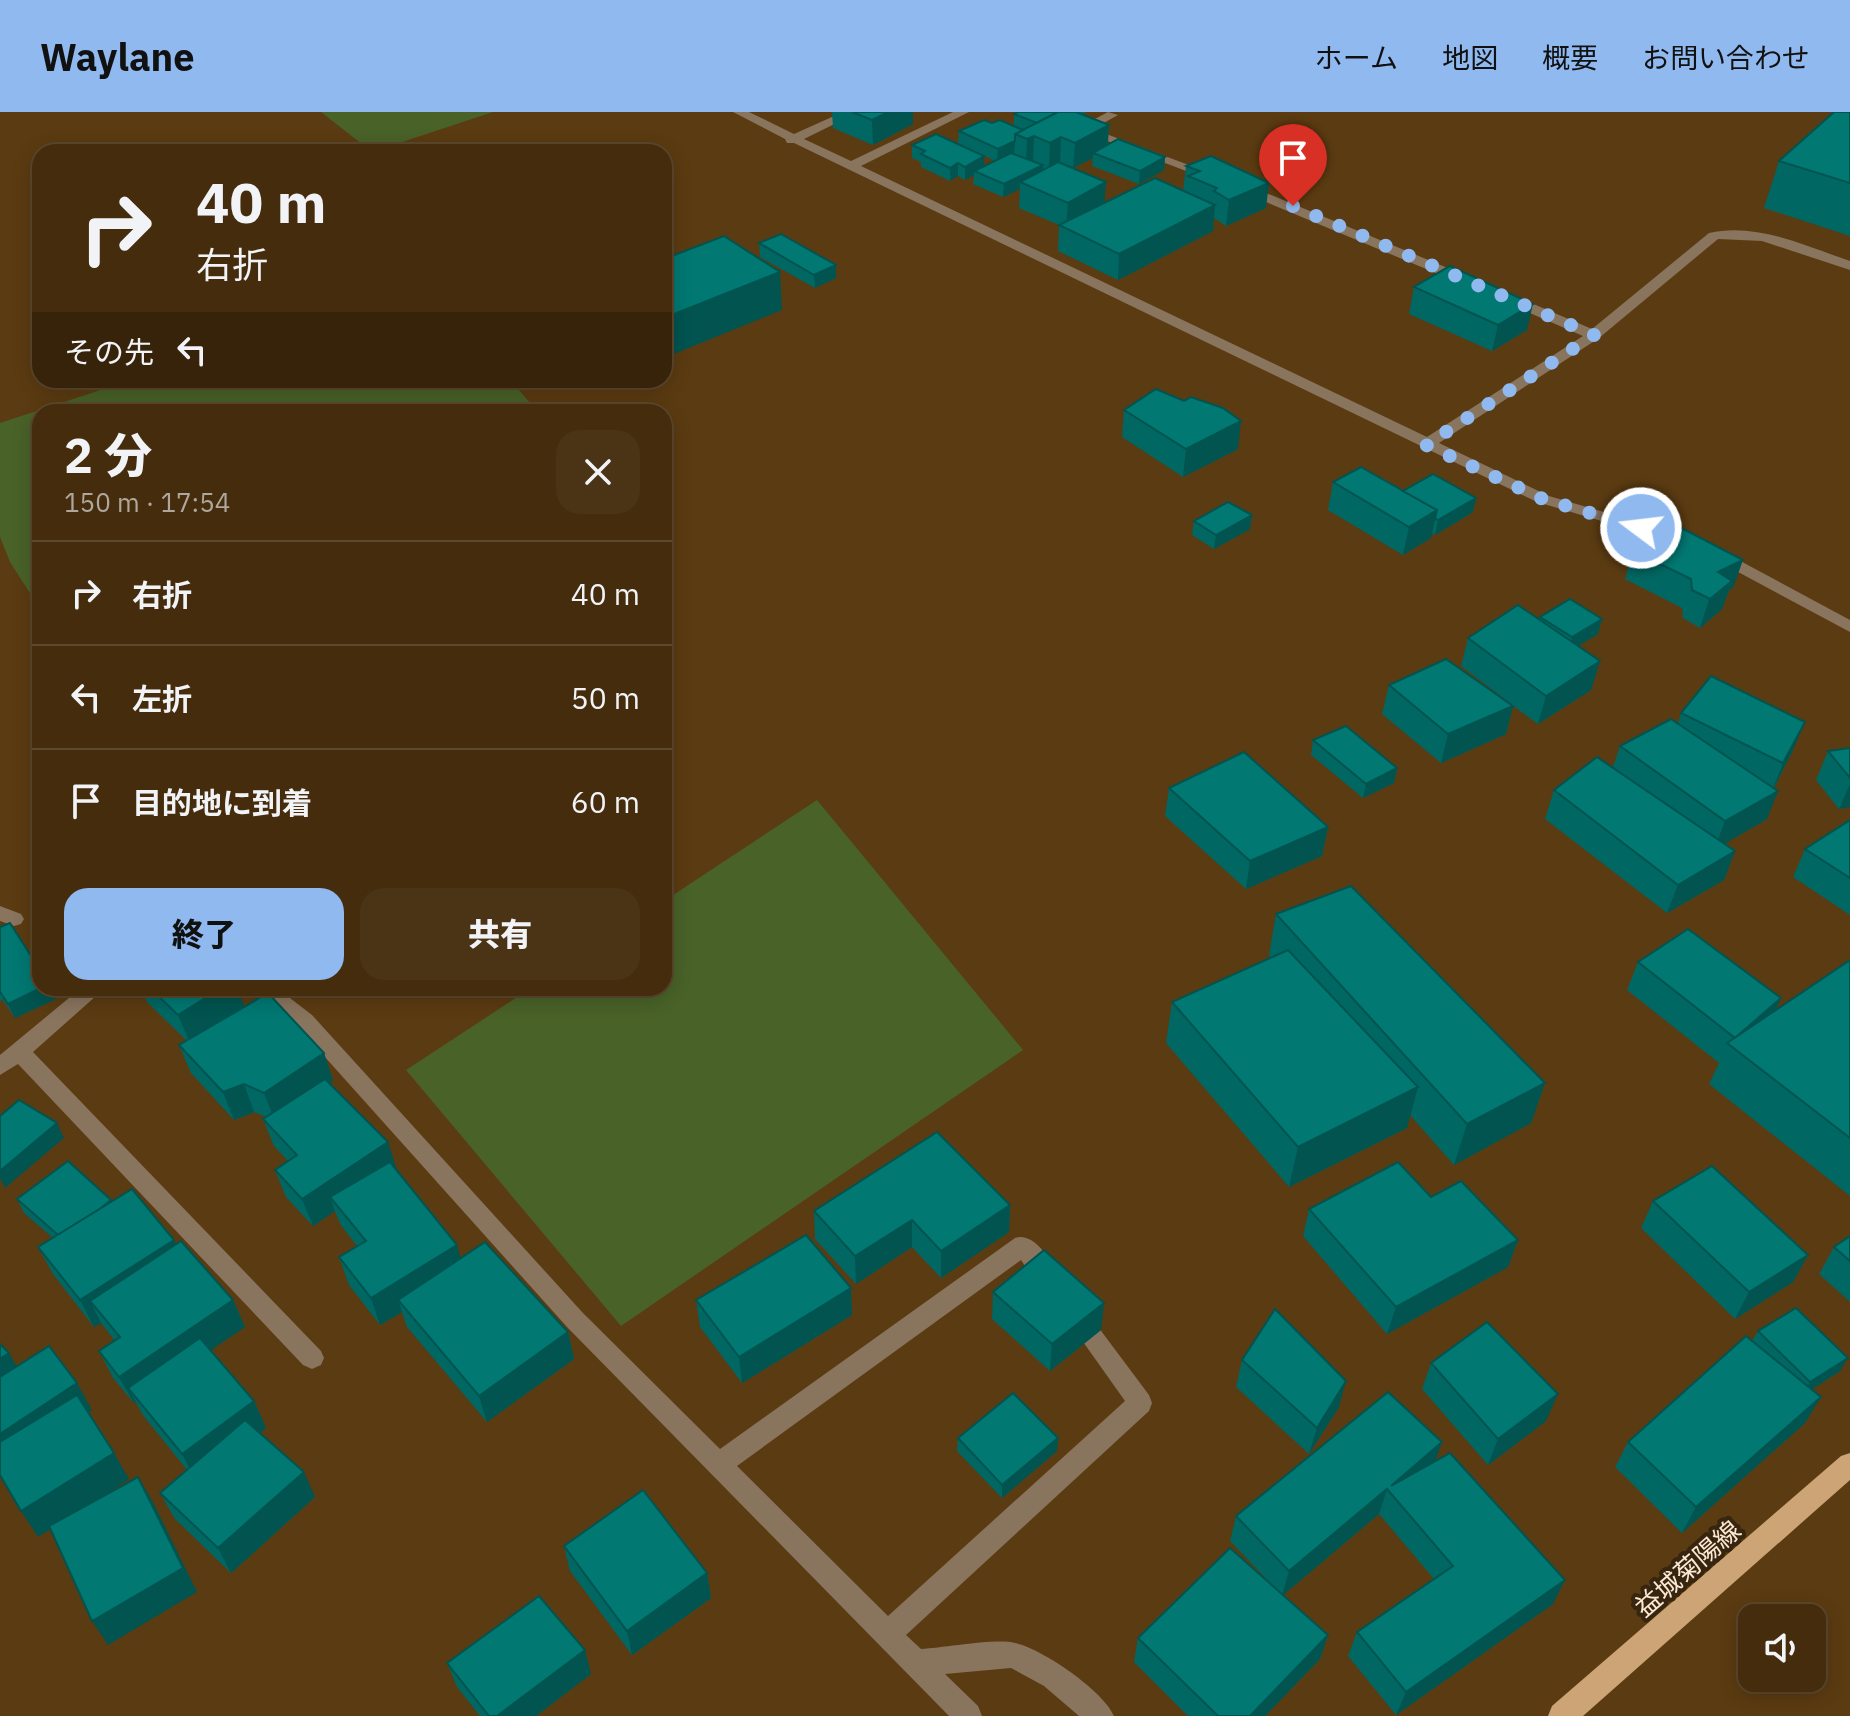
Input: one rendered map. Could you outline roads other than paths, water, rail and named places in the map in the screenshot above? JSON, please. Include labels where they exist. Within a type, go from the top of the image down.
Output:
[{"type":"main road","name":"益城菊陽線","points":[[1562,1716],[1850,1464]]},
{"type":"street","points":[[739,112],[791,140],[1426,445],[1543,499],[1700,546],[1850,627]]},
{"type":"street","points":[[791,140],[853,112]]},
{"type":"street","points":[[848,167],[963,112]]},
{"type":"street","points":[[1112,115],[1082,129],[1220,180]]},
{"type":"street","points":[[1235,185],[1293,206],[1479,286]]},
{"type":"street","points":[[1426,445],[1594,335],[1721,234],[1749,235],[1850,266]]},
{"type":"street","points":[[1494,292],[1594,335]]},
{"type":"street","points":[[0,1067],[85,996]]},
{"type":"street","points":[[273,996],[305,1021],[575,1320],[968,1716]]},
{"type":"street","points":[[19,1051],[312,1358]]},
{"type":"street","points":[[718,1465],[1023,1245],[1140,1403],[888,1634]]},
{"type":"street","points":[[917,1663],[1013,1655],[1054,1677],[1100,1716]]}]
